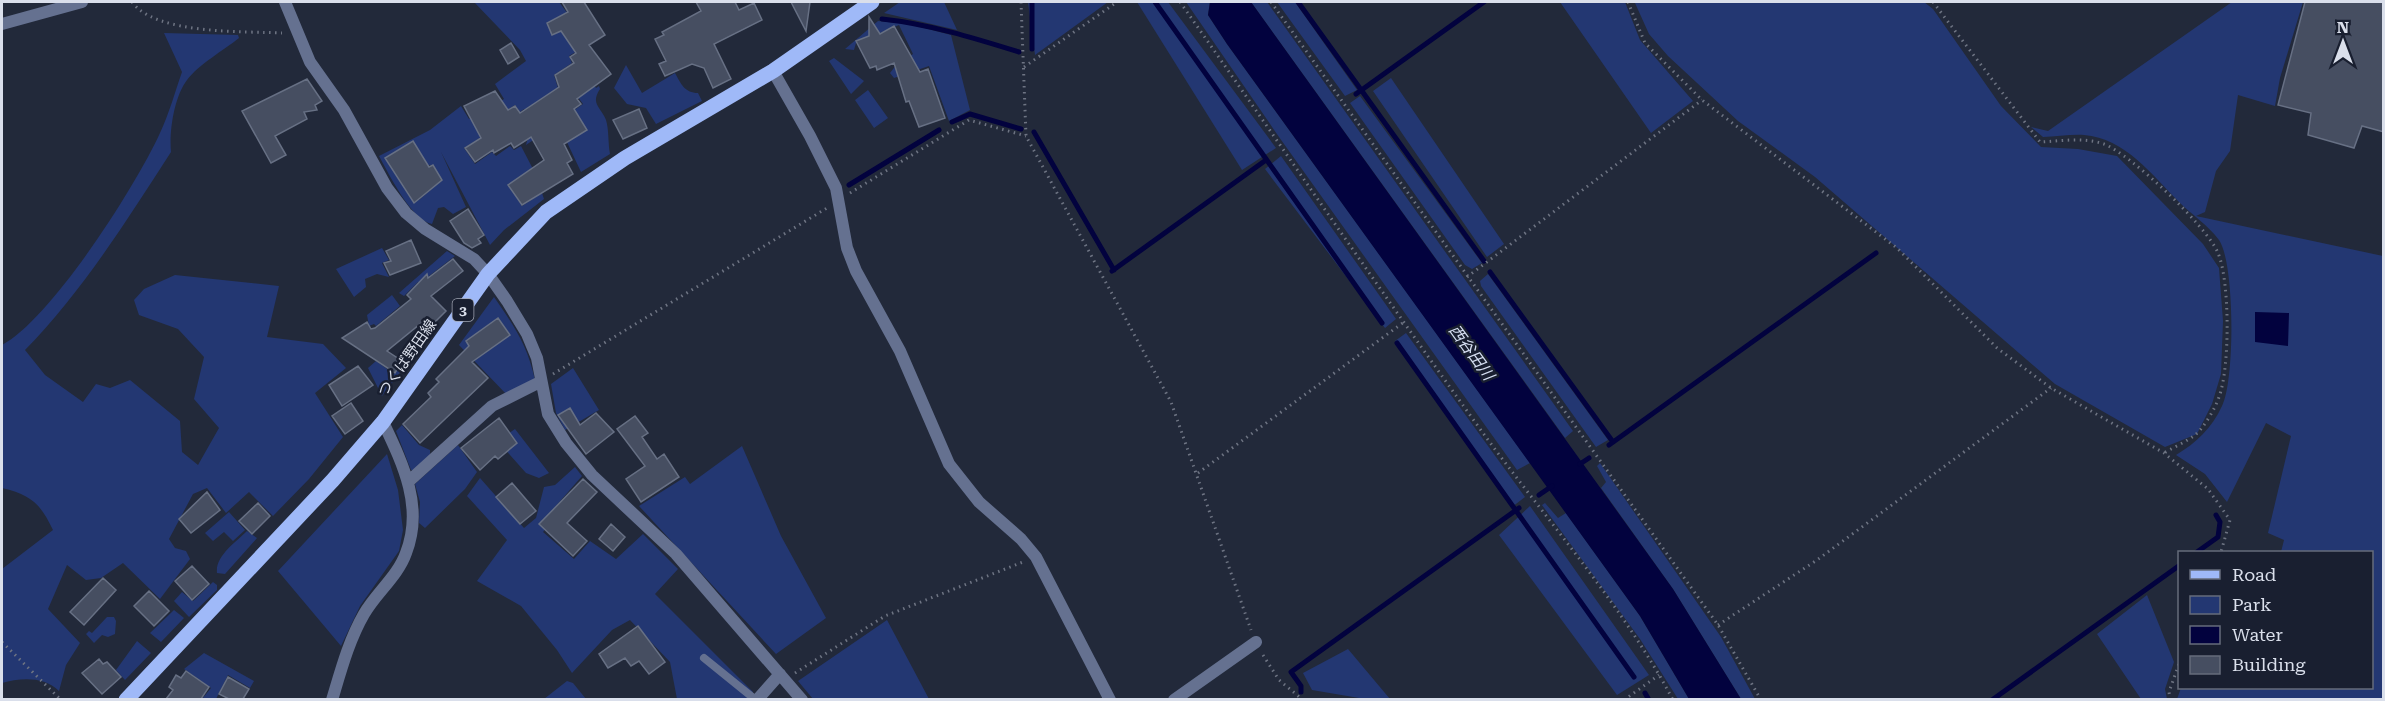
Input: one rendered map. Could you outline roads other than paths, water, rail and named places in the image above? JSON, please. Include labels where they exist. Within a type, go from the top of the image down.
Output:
[{"type":"main road","name":"つくば野田線","points":[[126,699],[333,480],[383,422],[488,274],[546,212],[626,158],[773,71],[872,2]]},
{"type":"street","points":[[2,24],[82,2]]},
{"type":"street","points":[[285,2],[310,62],[344,110],[387,188],[406,213],[425,229],[474,260],[488,274],[527,334],[537,358],[548,414],[577,458],[676,554],[802,699]]},
{"type":"street","points":[[773,71],[836,188],[847,249],[856,271],[900,351],[949,464],[978,502],[1021,539],[1036,557],[1110,699]]},
{"type":"street","points":[[408,482],[492,406],[540,382]]},
{"type":"street","points":[[332,699],[348,648],[364,613],[406,554],[411,529],[413,495],[383,422]]},
{"type":"street","points":[[1174,699],[1256,642]]},
{"type":"street","points":[[757,699],[782,677]]},
{"type":"lane","points":[[704,658],[757,699]]},
{"type":"water","name":"西谷田川","points":[[1210,2],[1251,2],[1673,589],[1741,699],[1689,699],[1640,616],[1227,44],[1208,15]]},
{"type":"water","points":[[2255,312],[2289,313],[2288,346],[2255,342]]},
{"type":"waterway","points":[[1032,2],[1032,49]]},
{"type":"waterway","points":[[1155,2],[1382,323]]},
{"type":"waterway","points":[[1298,2],[1484,261]]},
{"type":"waterway","points":[[1356,94],[1484,2]]},
{"type":"waterway","points":[[882,19],[934,28],[1019,52]]},
{"type":"waterway","points":[[952,122],[970,114],[1021,129]]},
{"type":"waterway","points":[[849,185],[939,130]]},
{"type":"waterway","points":[[1034,132],[1114,270]]},
{"type":"waterway","points":[[1112,271],[1266,160]]},
{"type":"waterway","points":[[1609,445],[1876,253]]},
{"type":"waterway","points":[[1490,272],[1613,442]]},
{"type":"waterway","points":[[1397,343],[1634,677]]},
{"type":"waterway","points":[[1580,464],[1589,458]]},
{"type":"waterway","points":[[1539,495],[1552,486]]},
{"type":"waterway","points":[[1301,692],[1301,686],[1291,672],[1519,508]]},
{"type":"waterway","points":[[2198,551],[2218,537],[2220,522],[2216,515]]},
{"type":"waterway","points":[[1992,700],[2178,566]]},
{"type":"waterway","points":[[1645,693],[1649,700]]}]
